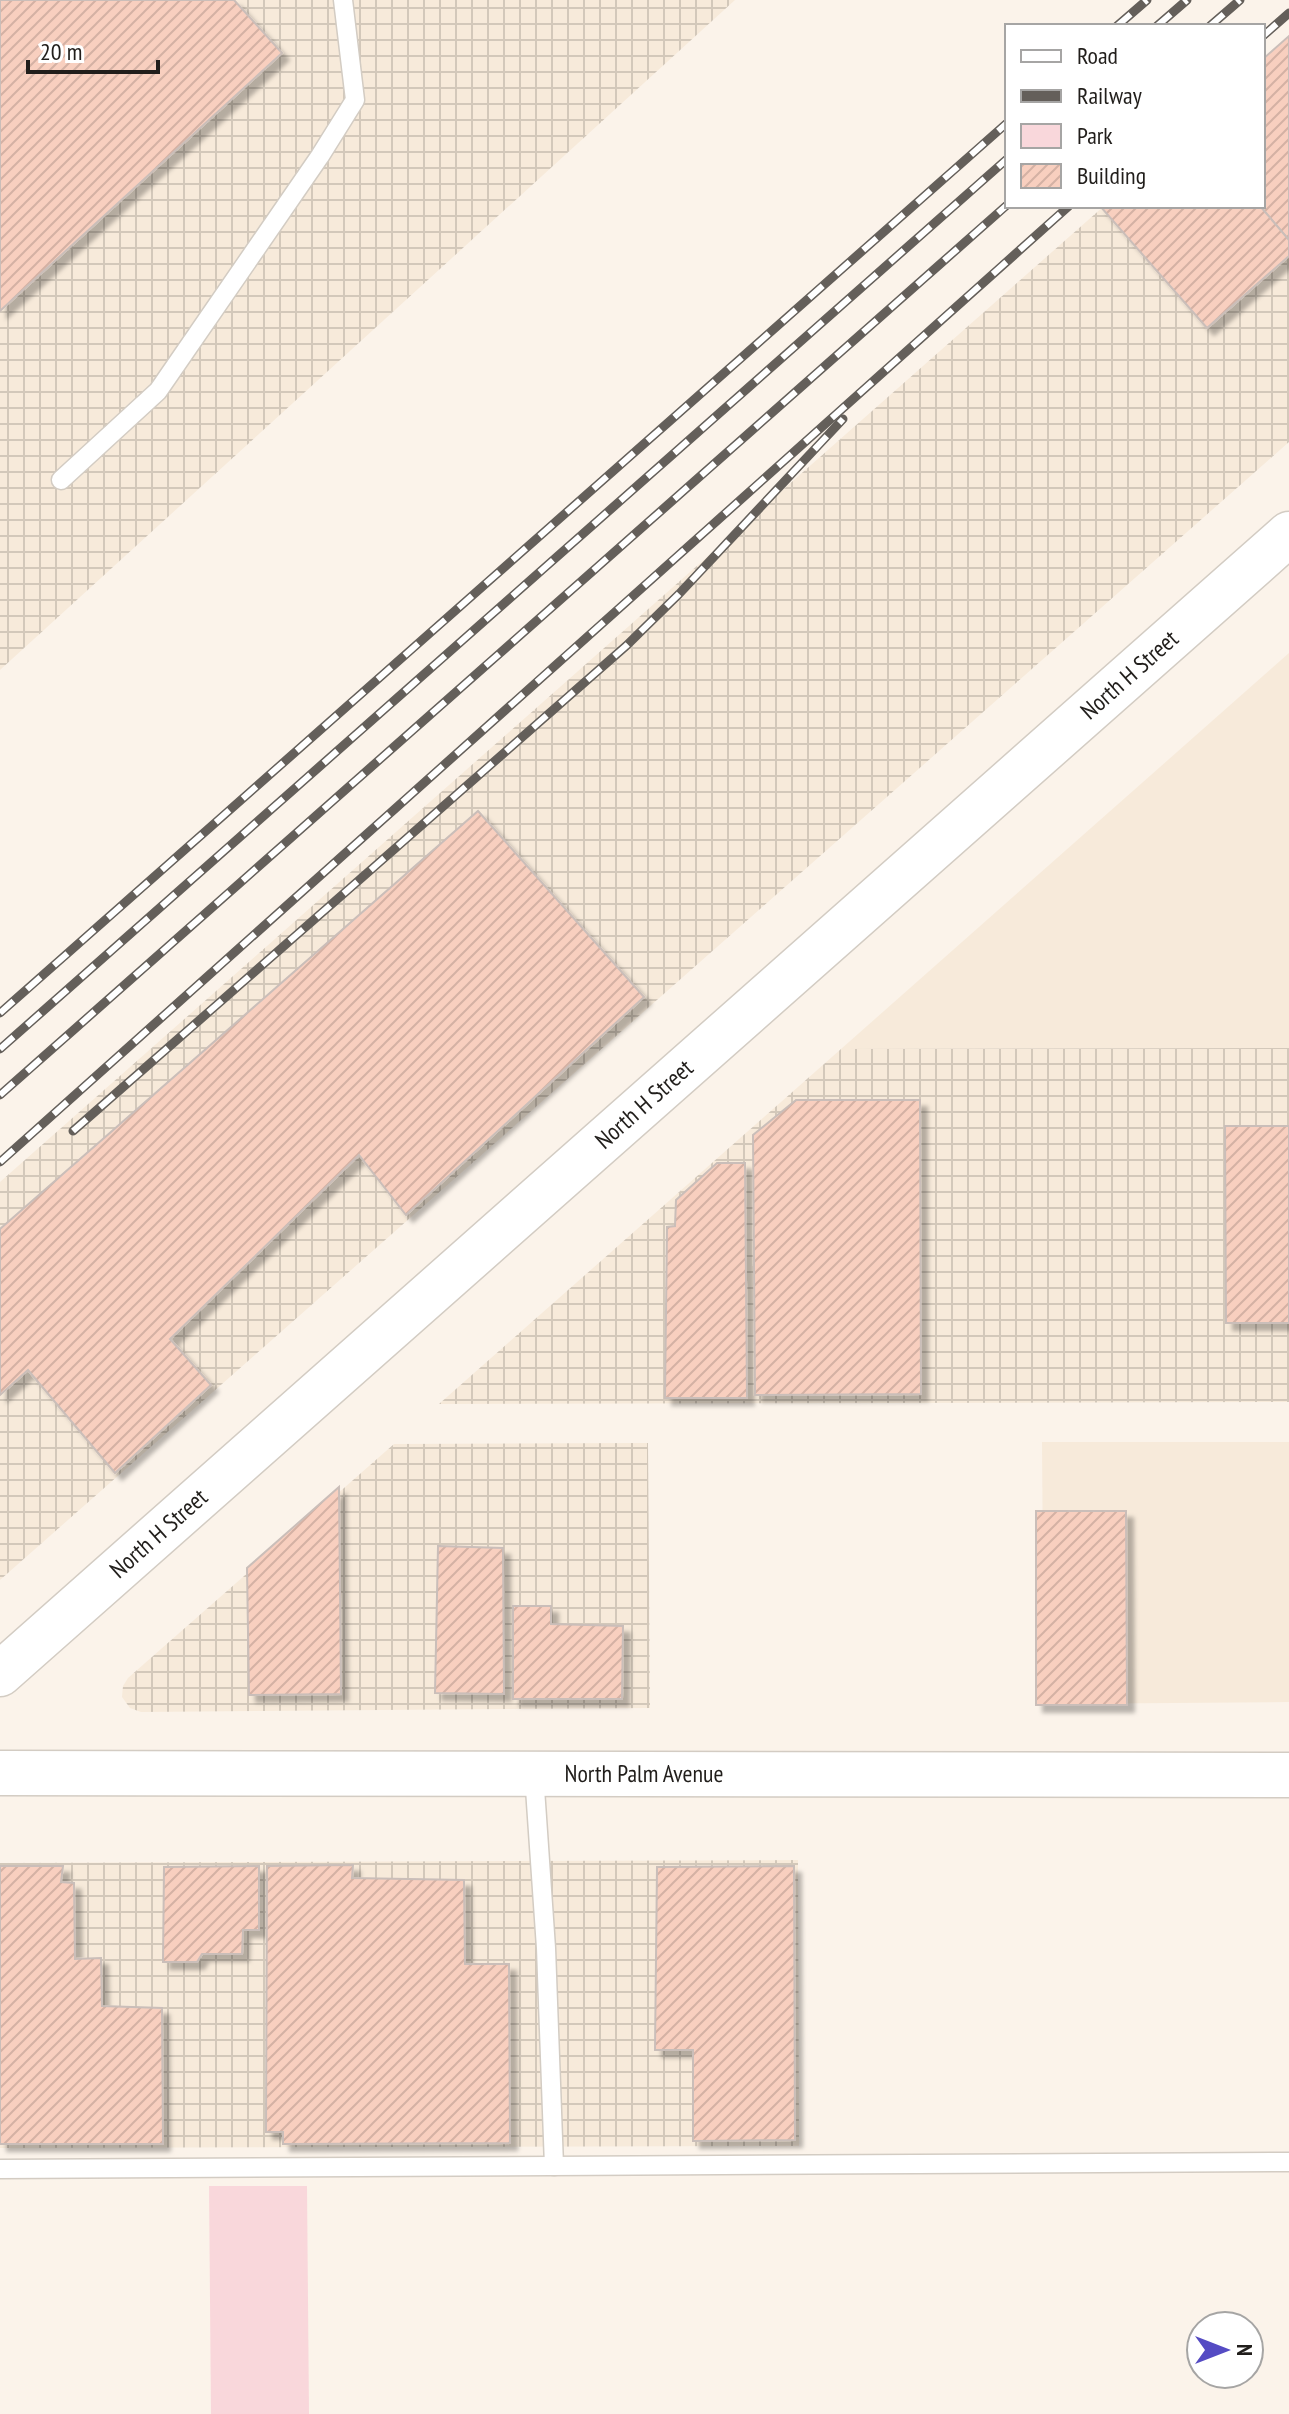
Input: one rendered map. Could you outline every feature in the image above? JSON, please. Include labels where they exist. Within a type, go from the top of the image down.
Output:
[{"type":"main road","name":"North H Street","points":[[0,1674],[1289,534]]},
{"type":"main road","name":"North Palm Avenue","points":[[0,1773],[1289,1775]]},
{"type":"lane","points":[[61,480],[158,391],[320,156],[355,100],[343,0]]},
{"type":"lane","points":[[534,1774],[546,1948],[554,2166]]},
{"type":"lane","points":[[0,2169],[1289,2162]]},
{"type":"shaded area","points":[[0,0],[735,0],[0,670]]},
{"type":"shaded area","points":[[1289,42],[1289,442],[0,1580],[0,1182],[1102,208],[1265,208]]},
{"type":"shaded area","points":[[1289,653],[1289,1048],[841,1049]]},
{"type":"shaded area","points":[[1289,1048],[1289,1402],[439,1404],[841,1049]]},
{"type":"shaded area","points":[[1042,1442],[1289,1442],[1289,1702],[1044,1704]]},
{"type":"shaded area","points":[[648,1443],[650,1708],[141,1712],[130,1708],[122,1697],[128,1678],[394,1444]]},
{"type":"shaded area","points":[[798,1860],[799,2146],[0,2148],[0,1863]]},
{"type":"green space","points":[[209,2186],[307,2186],[309,2414],[211,2414]]},
{"type":"building","points":[[0,0],[234,0],[282,53],[0,311]]},
{"type":"building","points":[[1289,36],[1289,240],[1262,208],[1265,208],[1265,57]]},
{"type":"building","points":[[1102,208],[1262,208],[1289,240],[1289,256],[1207,328]]},
{"type":"building","points":[[478,811],[644,997],[406,1215],[359,1155],[170,1339],[211,1385],[115,1473],[28,1370],[0,1395],[0,1229]]},
{"type":"building","points":[[796,1100],[920,1100],[921,1394],[755,1395],[753,1135]]},
{"type":"building","points":[[1225,1126],[1289,1126],[1289,1323],[1226,1323]]},
{"type":"building","points":[[717,1163],[745,1163],[747,1398],[665,1398],[667,1227],[675,1226],[676,1200]]},
{"type":"building","points":[[339,1487],[341,1694],[249,1695],[247,1568]]},
{"type":"building","points":[[1036,1511],[1126,1511],[1127,1705],[1036,1705]]},
{"type":"building","points":[[438,1546],[503,1548],[504,1694],[435,1693]]},
{"type":"building","points":[[513,1606],[551,1606],[551,1624],[623,1626],[622,1699],[513,1699]]},
{"type":"building","points":[[353,1865],[352,1878],[464,1880],[465,1964],[509,1964],[510,2143],[283,2144],[283,2132],[266,2132],[267,1866]]},
{"type":"building","points":[[0,1866],[63,1866],[61,1882],[74,1883],[75,1959],[101,1958],[102,2006],[162,2008],[163,2144],[0,2144]]},
{"type":"building","points":[[259,1866],[259,1930],[243,1930],[242,1954],[202,1954],[197,1962],[163,1962],[164,1867]]},
{"type":"building","points":[[794,1866],[795,2140],[693,2141],[693,2050],[655,2050],[657,1867]]},
{"type":"railway","points":[[1119,24],[1147,0]]},
{"type":"railway","points":[[1159,24],[1187,0]]},
{"type":"railway","points":[[1212,24],[1240,0]]},
{"type":"railway","points":[[1265,34],[1289,13]]},
{"type":"railway","points":[[0,1013],[1005,125]]},
{"type":"railway","points":[[0,1049],[1005,161]]},
{"type":"railway","points":[[0,1095],[1005,207]]},
{"type":"railway","points":[[0,1162],[1067,208]]},
{"type":"railway","points":[[73,1131],[626,646],[843,419]]}]
